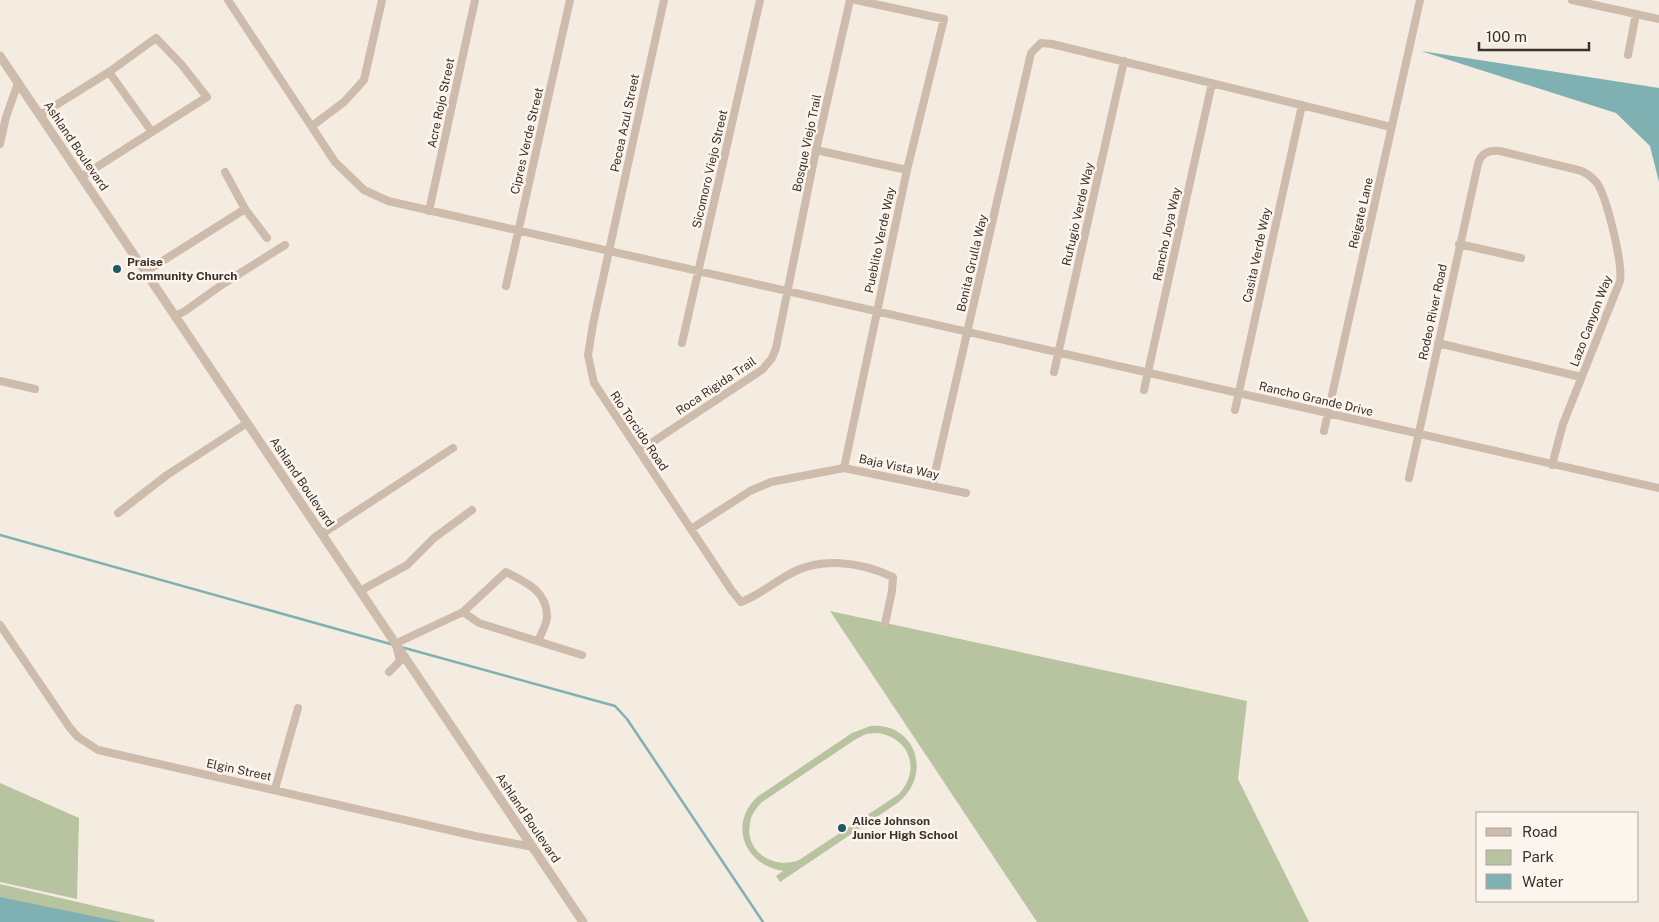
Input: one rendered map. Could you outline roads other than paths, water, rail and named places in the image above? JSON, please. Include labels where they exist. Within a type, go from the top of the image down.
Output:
[{"type":"street","name":"Rancho Grande Drive","points":[[228,0],[336,162],[364,190],[388,201],[1659,488]]},
{"type":"street","points":[[312,126],[344,102],[364,80],[382,0]]},
{"type":"street","name":"Acre Rojo Street","points":[[430,211],[475,0]]},
{"type":"street","name":"Cipres Verde Street","points":[[506,286],[570,0]]},
{"type":"street","name":"Pecea Azul Street","points":[[608,252],[664,0]]},
{"type":"street","name":"Sicomoro Viejo Street","points":[[682,343],[760,0]]},
{"type":"street","name":"Bosque Viejo Trail","points":[[788,292],[816,150],[850,0]]},
{"type":"street","name":"Pueblito Verde Way","points":[[844,468],[907,170],[944,19],[856,0]]},
{"type":"street","name":"Reigate Lane","points":[[1324,431],[1420,0]]},
{"type":"street","points":[[1572,0],[1659,19]]},
{"type":"street","points":[[1628,55],[1636,14]]},
{"type":"street","points":[[40,115],[109,72],[156,38],[181,64],[207,97],[81,177]]},
{"type":"street","name":"Bonita Grulla Way","points":[[932,486],[1031,53],[1041,43],[1124,61]]},
{"type":"street","name":"Ashland Boulevard","points":[[0,56],[583,922]]},
{"type":"street","points":[[1124,61],[1392,127]]},
{"type":"street","name":"Rufugio Verde Way","points":[[1054,372],[1124,61]]},
{"type":"street","points":[[109,72],[152,132]]},
{"type":"street","points":[[0,144],[6,117],[18,83]]},
{"type":"street","name":"Rancho Joya Way","points":[[1144,390],[1212,83]]},
{"type":"street","name":"Casita Verde Way","points":[[1235,410],[1302,105]]},
{"type":"street","points":[[816,150],[907,170]]},
{"type":"street","name":"Lazo Canyon Way","points":[[1485,153],[1500,151],[1578,170],[1590,176],[1601,192],[1619,257],[1621,276],[1559,435],[1552,465]]},
{"type":"street","name":"Rodeo River Road","points":[[1409,478],[1459,244],[1478,164],[1485,153]]},
{"type":"street","points":[[224,172],[246,209],[267,238]]},
{"type":"street","points":[[145,272],[246,209]]},
{"type":"street","points":[[174,316],[185,311],[286,244]]},
{"type":"street","points":[[1459,244],[1521,258]]},
{"type":"street","name":"Rio Torcido Road","points":[[608,252],[588,355],[594,383],[732,591],[742,602],[756,596],[792,572],[814,565],[850,564],[893,577],[885,624]]},
{"type":"street","name":"Roca Rigida Trail","points":[[639,451],[764,369],[776,348],[788,292]]},
{"type":"street","points":[[1438,343],[1581,377]]},
{"type":"street","points":[[0,381],[35,389]]},
{"type":"street","points":[[118,513],[167,475],[247,423]]},
{"type":"street","points":[[322,534],[453,448]]},
{"type":"street","name":"Baja Vista Way","points":[[691,529],[750,491],[771,482],[844,468],[966,493]]},
{"type":"street","points":[[360,590],[407,565],[434,538],[472,510]]},
{"type":"street","points":[[389,672],[400,661],[396,645],[463,612],[506,572],[530,584],[541,594],[548,616],[538,641]]},
{"type":"street","points":[[463,612],[479,623],[582,655]]},
{"type":"street","name":"Elgin Street","points":[[0,625],[70,728],[87,744],[114,754],[275,789],[475,836],[533,847]]},
{"type":"street","points":[[275,789],[298,708]]},
{"type":"water","points":[[1421,51],[1659,88],[1659,182],[1650,146],[1616,113]]},
{"type":"water","points":[[0,897],[121,922],[0,922]]},
{"type":"waterway","points":[[0,535],[394,645]]},
{"type":"waterway","points":[[401,647],[615,706],[627,719],[763,922]]},
{"type":"place","name":"Praise Community Church","points":[[117,269]]},
{"type":"place","name":"Alice Johnson Junior High School","points":[[842,828]]}]
